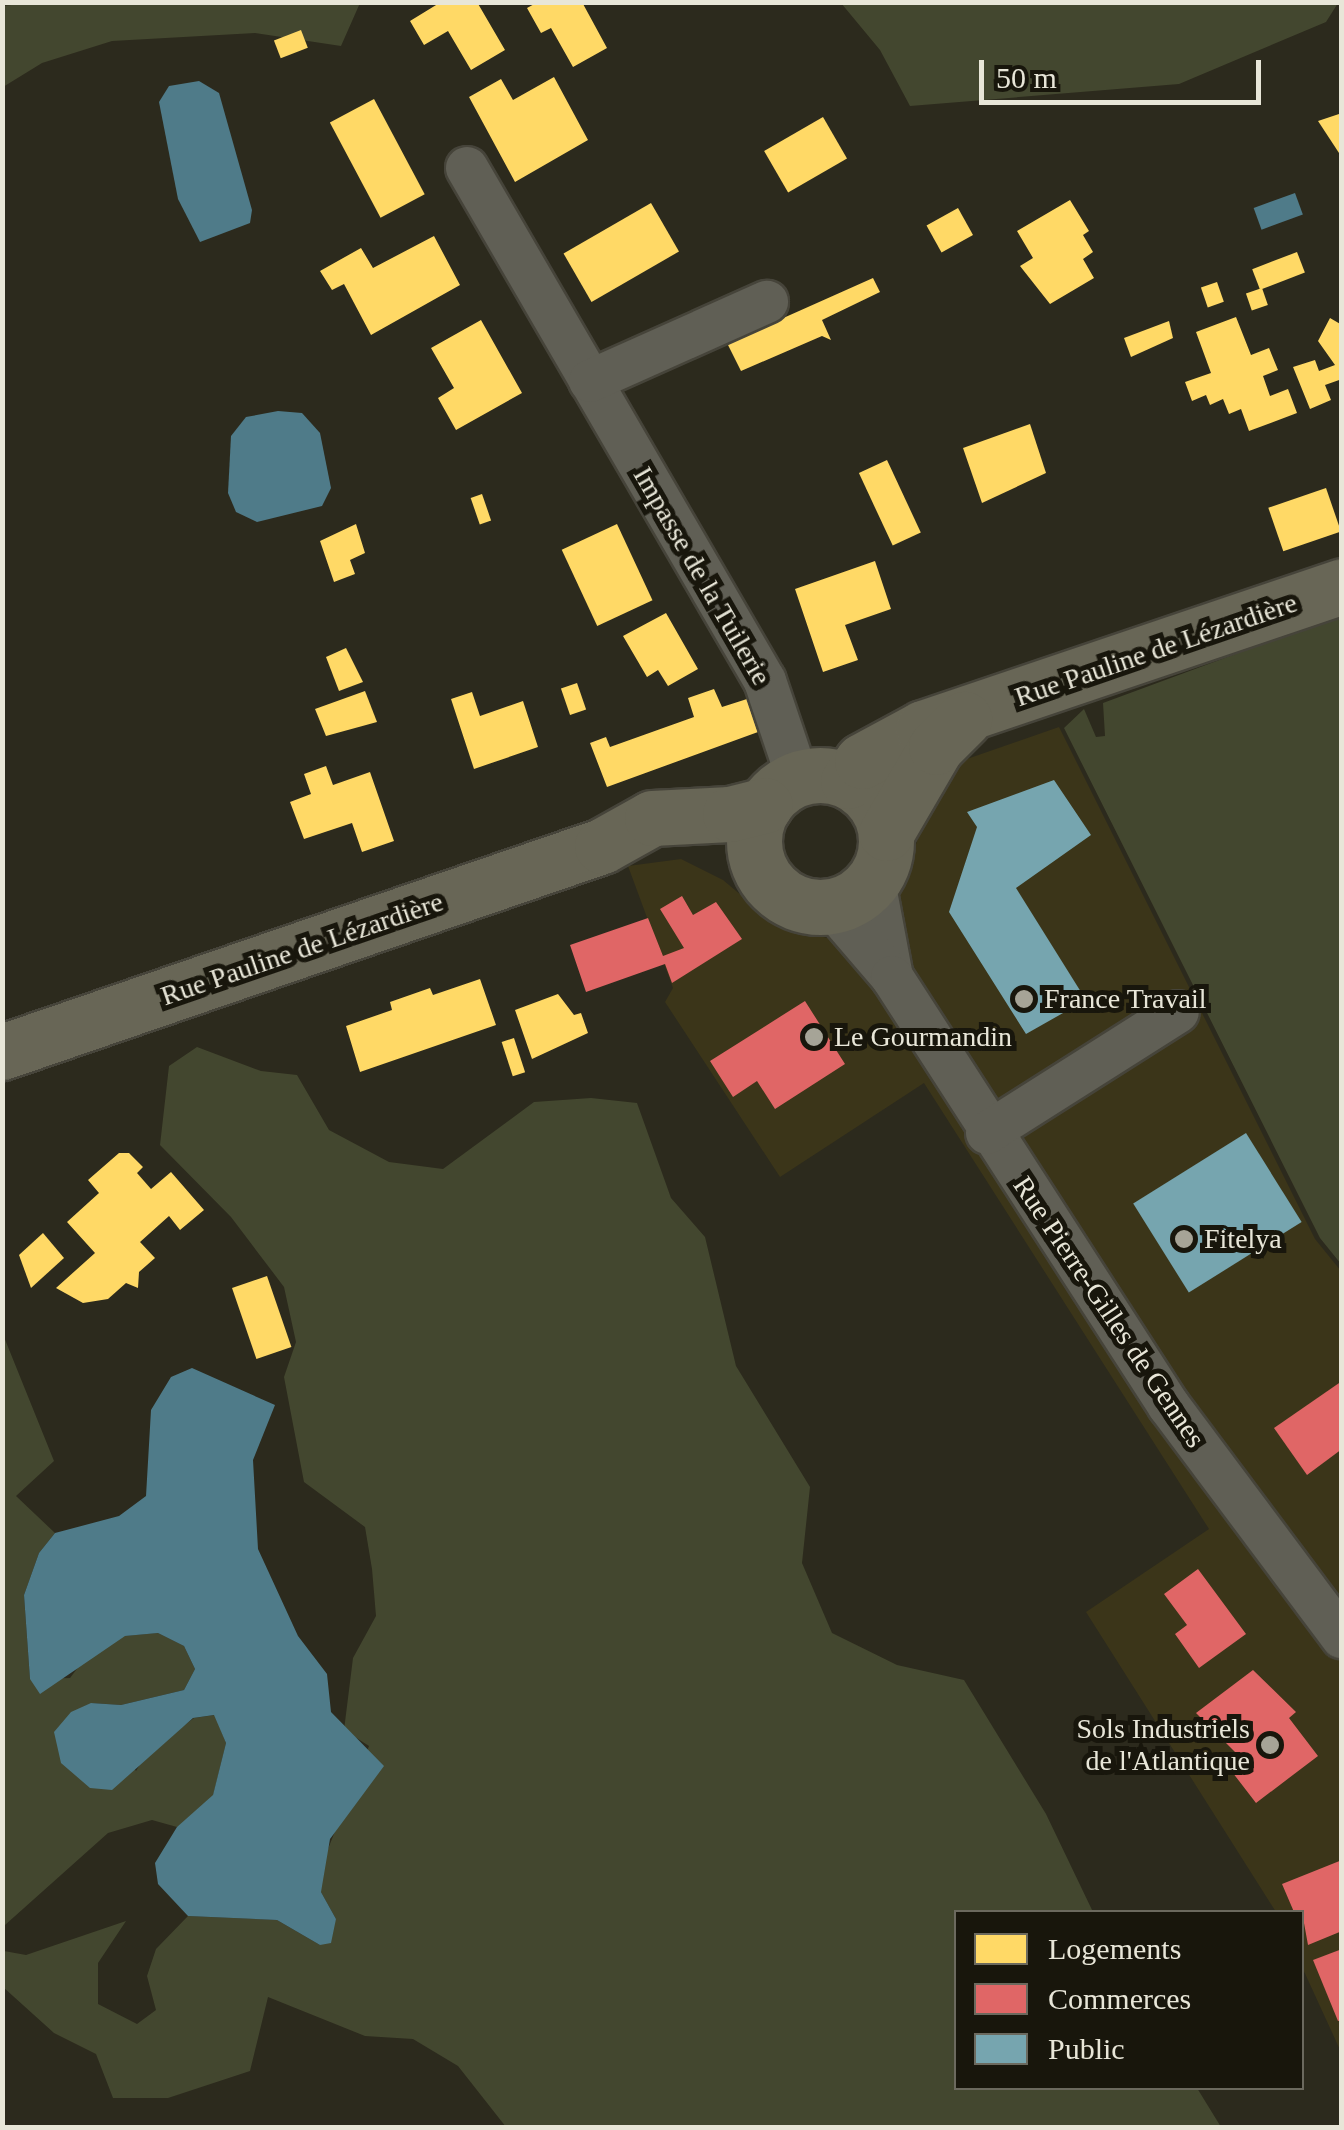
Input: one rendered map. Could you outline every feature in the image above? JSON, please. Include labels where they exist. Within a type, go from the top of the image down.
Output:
[{"type":"main road","name":"Rue Pauline de Lézardière","points":[[2,1052],[602,846],[652,818],[730,814],[804,788],[904,737],[1342,586]]},
{"type":"main road","name":"Rue Pauline de Lézardière","points":[[864,874],[936,747],[970,714]]},
{"type":"main road","points":[[804,788],[880,812],[864,874],[787,899],[758,865],[756,824],[804,788]]},
{"type":"main road","name":"Rue Pauline de Lézardière","points":[[602,846],[674,842],[758,865]]},
{"type":"street","name":"Impasse de la Tuilerie","points":[[467,168],[765,682],[804,788]]},
{"type":"street","points":[[590,381],[766,302]]},
{"type":"street","name":"Rue Pierre-Gilles de Gennes","points":[[864,874],[892,977],[987,1133],[1151,1380],[1342,1637]]},
{"type":"street","points":[[987,1133],[1178,1012]]},
{"type":"shaded area","points":[[1059,727],[1315,1239],[1341,1271],[1341,2052],[1304,1971],[1304,1910],[1275,1910],[1086,1612],[1209,1529],[924,1083],[780,1177],[665,1002],[673,988],[628,866],[681,859],[723,880],[777,925],[835,940],[899,898],[932,794],[967,759]]},
{"type":"green space","points":[[41,2],[360,3],[341,46],[255,33],[112,41],[42,63],[3,87],[2,6]]},
{"type":"green space","points":[[841,3],[1338,3],[1326,22],[1179,84],[910,106],[880,50]]},
{"type":"green space","points":[[1342,615],[1341,1264],[1320,1238],[1064,728],[1084,709],[1096,737],[1105,736],[1103,703]]},
{"type":"green space","points":[[197,1047],[261,1071],[297,1075],[329,1130],[389,1162],[443,1169],[534,1102],[591,1098],[637,1103],[671,1198],[705,1237],[736,1366],[810,1487],[802,1563],[832,1633],[897,1665],[964,1680],[1046,1814],[1092,1910],[954,1910],[954,2090],[1198,2090],[1221,2127],[506,2127],[458,2066],[413,2039],[365,2036],[268,1997],[250,2071],[168,2098],[113,2098],[96,2054],[54,2033],[3,1987],[2,1332],[54,1461],[16,1496],[55,1533],[39,1553],[24,1595],[30,1679],[70,1678],[85,1658],[124,1636],[158,1633],[184,1646],[195,1669],[184,1690],[121,1705],[91,1703],[136,1771],[146,1754],[194,1718],[215,1715],[226,1743],[213,1796],[195,1816],[177,1827],[152,1820],[108,1833],[5,1925],[4,1951],[26,1955],[126,1921],[98,1963],[98,2004],[137,2024],[156,2010],[147,1976],[156,1949],[188,1916],[277,1920],[320,1945],[336,1919],[321,1892],[320,1869],[369,1746],[344,1730],[353,1658],[376,1616],[365,1527],[304,1482],[284,1377],[296,1342],[284,1287],[231,1217],[160,1145],[169,1066]]},
{"type":"water","points":[[199,81],[219,93],[252,210],[250,223],[200,242],[178,199],[159,102],[169,86]]},
{"type":"water","points":[[1295,193],[1303,215],[1262,230],[1254,208]]},
{"type":"water","points":[[278,411],[302,413],[320,433],[331,488],[322,506],[257,522],[236,512],[228,493],[231,436],[246,417]]},
{"type":"water","points":[[192,1368],[275,1405],[253,1460],[258,1549],[298,1636],[327,1674],[331,1712],[384,1766],[330,1839],[321,1892],[336,1919],[331,1943],[320,1945],[277,1920],[188,1916],[158,1884],[155,1863],[177,1827],[213,1795],[226,1743],[214,1715],[193,1718],[112,1790],[90,1788],[61,1763],[54,1732],[71,1712],[91,1703],[121,1705],[184,1690],[195,1669],[184,1646],[158,1633],[125,1636],[40,1694],[30,1679],[24,1595],[39,1553],[55,1533],[119,1516],[146,1496],[151,1410],[171,1377]]},
{"type":"building: Logements","points":[[441,2],[477,2],[505,50],[471,70],[448,31],[424,45],[410,21]]},
{"type":"building: Logements","points":[[538,2],[582,2],[607,48],[573,67],[551,28],[541,33],[527,8]]},
{"type":"building: Logements","points":[[301,30],[308,48],[281,58],[274,40]]},
{"type":"building: Logements","points":[[554,77],[588,140],[515,182],[469,97],[501,79],[513,100]]},
{"type":"building: Logements","points":[[374,99],[425,194],[381,218],[330,122]]},
{"type":"building: Logements","points":[[1342,113],[1342,152],[1339,153],[1318,121]]},
{"type":"building: Logements","points":[[823,117],[847,159],[788,193],[764,151]]},
{"type":"building: Logements","points":[[1070,200],[1089,231],[1083,235],[1093,252],[1083,259],[1094,278],[1050,304],[1020,266],[1033,258],[1017,231]]},
{"type":"building: Logements","points":[[651,203],[679,251],[592,302],[564,254]]},
{"type":"building: Logements","points":[[958,208],[973,235],[942,253],[927,225]]},
{"type":"building: Logements","points":[[434,236],[460,285],[371,335],[344,284],[332,290],[320,271],[361,248],[373,268]]},
{"type":"building: Logements","points":[[1297,252],[1305,273],[1260,290],[1252,269]]},
{"type":"building: Logements","points":[[873,278],[880,292],[822,320],[831,340],[822,336],[741,371],[727,343]]},
{"type":"building: Logements","points":[[1217,282],[1224,302],[1208,307],[1201,288]]},
{"type":"building: Logements","points":[[1262,288],[1268,305],[1252,311],[1246,294]]},
{"type":"building: Logements","points":[[1236,317],[1251,355],[1269,348],[1278,370],[1263,376],[1270,396],[1288,389],[1297,413],[1249,431],[1241,409],[1229,414],[1223,399],[1210,405],[1206,395],[1192,401],[1185,382],[1211,373],[1196,332]]},
{"type":"building: Logements","points":[[1330,318],[1342,325],[1342,379],[1325,385],[1331,400],[1310,409],[1293,367],[1315,360],[1319,371],[1335,365],[1318,341]]},
{"type":"building: Logements","points":[[481,320],[522,393],[456,430],[438,398],[454,388],[431,348]]},
{"type":"building: Logements","points":[[1169,321],[1173,338],[1131,357],[1124,338]]},
{"type":"building: Logements","points":[[1030,424],[1046,473],[982,503],[963,448]]},
{"type":"building: Logements","points":[[887,460],[921,533],[893,546],[859,473]]},
{"type":"building: Logements","points":[[1326,488],[1341,531],[1283,551],[1268,508]]},
{"type":"building: Logements","points":[[482,494],[491,520],[480,524],[471,498]]},
{"type":"building: Logements","points":[[356,524],[365,553],[350,560],[355,574],[334,582],[320,541]]},
{"type":"building: Logements","points":[[617,524],[652,600],[597,626],[562,550]]},
{"type":"building: Logements","points":[[875,561],[891,609],[845,625],[858,660],[823,672],[795,589]]},
{"type":"building: Logements","points":[[666,613],[698,669],[668,686],[658,670],[647,677],[623,636]]},
{"type":"building: Logements","points":[[346,648],[363,682],[339,691],[326,657]]},
{"type":"building: Logements","points":[[577,683],[586,709],[570,715],[561,689]]},
{"type":"building: Logements","points":[[714,689],[722,707],[747,699],[758,732],[607,787],[590,743],[606,737],[610,747],[694,717],[688,698]]},
{"type":"building: Logements","points":[[365,691],[377,722],[326,736],[315,709]]},
{"type":"building: Logements","points":[[472,692],[480,716],[523,701],[538,747],[474,769],[451,699]]},
{"type":"building: Logements","points":[[326,766],[333,785],[370,772],[394,841],[362,852],[352,823],[304,839],[290,802],[311,794],[304,774]]},
{"type":"building: Logements","points":[[480,979],[496,1025],[360,1072],[346,1026],[392,1010],[390,1002],[430,988],[433,995]]},
{"type":"building: Logements","points":[[558,994],[574,1015],[581,1013],[588,1033],[532,1059],[515,1010]]},
{"type":"building: Logements","points":[[514,1038],[525,1072],[513,1076],[502,1042]]},
{"type":"building: Logements","points":[[119,1153],[129,1153],[143,1167],[137,1173],[151,1189],[171,1172],[204,1210],[180,1230],[169,1216],[140,1242],[155,1258],[139,1272],[138,1288],[126,1283],[108,1299],[83,1303],[56,1288],[95,1253],[67,1222],[99,1193],[88,1180]]},
{"type":"building: Logements","points":[[43,1233],[64,1258],[31,1288],[19,1255]]},
{"type":"building: Logements","points":[[267,1276],[291,1347],[256,1359],[232,1288]]},
{"type":"building: Commerces","points":[[682,896],[693,915],[716,902],[742,939],[672,983],[665,964],[586,992],[570,945],[648,918],[663,956],[684,948],[660,909]]},
{"type":"building: Commerces","points":[[805,1001],[845,1064],[775,1109],[757,1081],[733,1097],[710,1061]]},
{"type":"building: Commerces","points":[[1342,1381],[1342,1449],[1307,1475],[1274,1428]]},
{"type":"building: Commerces","points":[[1198,1569],[1246,1634],[1199,1668],[1175,1634],[1187,1625],[1164,1594]]},
{"type":"building: Commerces","name":"Sols Industriels de l'Atlantique","points":[[1253,1670],[1296,1712],[1289,1718],[1318,1756],[1256,1803],[1226,1764],[1238,1755],[1196,1713]]},
{"type":"building: Commerces","points":[[1342,1860],[1342,1931],[1308,1945],[1304,1910],[1293,1910],[1282,1884]]},
{"type":"building: Commerces","points":[[1342,1949],[1342,2020],[1338,2021],[1313,1960]]},
{"type":"building: Public","points":[[1054,780],[1091,835],[1016,888],[1086,1000],[1026,1034],[949,912],[977,827],[967,812]]},
{"type":"building: Public","points":[[1246,1133],[1302,1222],[1189,1293],[1133,1203]]},
{"type":"place","name":"France Travail","points":[[1024,999]]},
{"type":"place","name":"Le Gourmandin","points":[[814,1037]]},
{"type":"place","name":"Fitelya","points":[[1184,1239]]},
{"type":"place","name":"Sols Industriels de l'Atlantique","points":[[1270,1745]]}]
